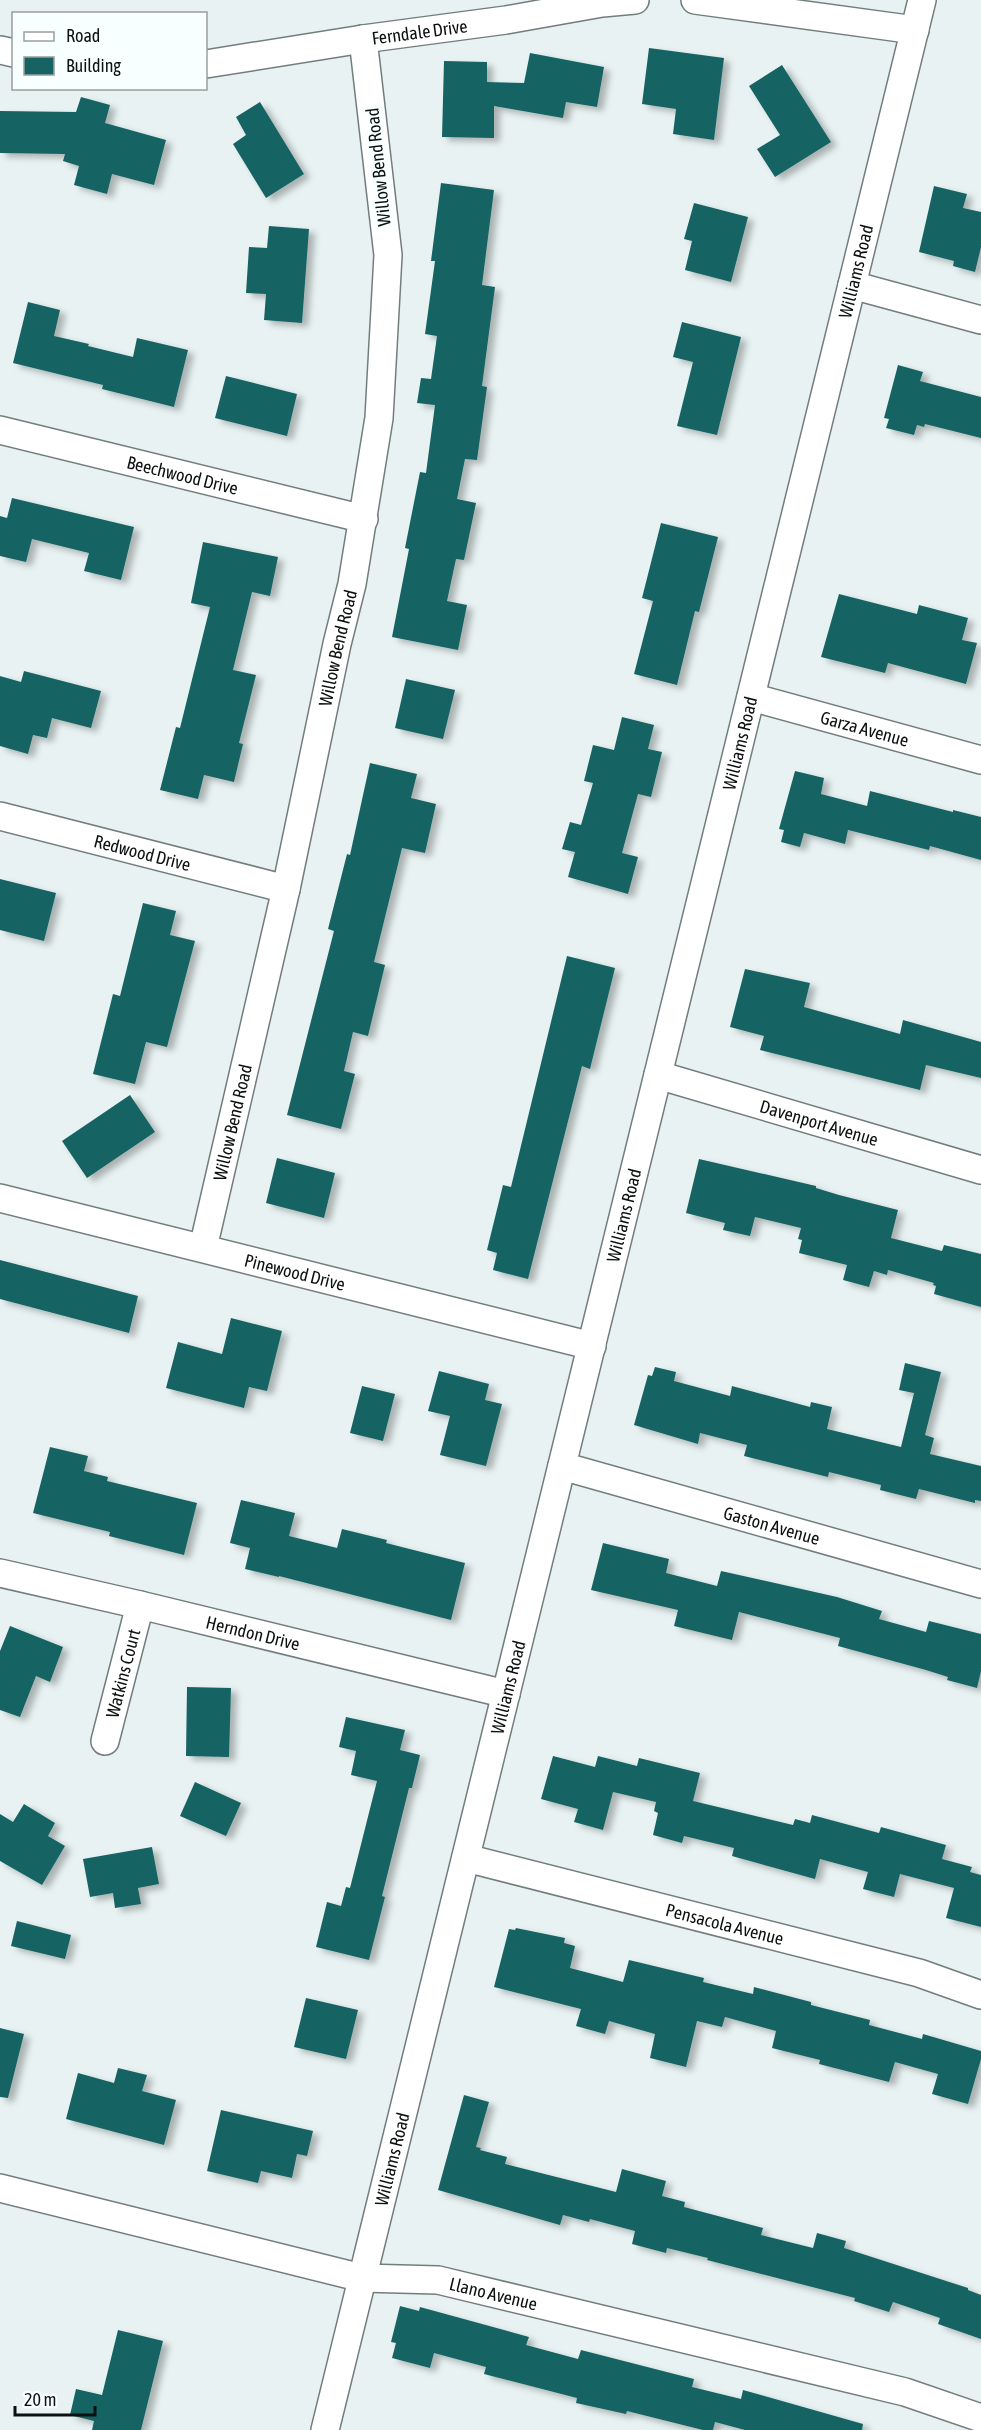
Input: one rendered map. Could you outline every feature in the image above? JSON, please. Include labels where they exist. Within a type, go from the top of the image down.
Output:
[{"type":"street","name":"Ferndale Drive","points":[[207,64],[363,39],[506,20],[602,3],[635,0]]},
{"type":"street","points":[[694,0],[915,30]]},
{"type":"street","name":"Williams Road","points":[[325,2430],[922,0]]},
{"type":"street","name":"Willow Bend Road","points":[[203,1248],[286,889],[337,644],[352,584],[379,418],[388,255],[363,39]]},
{"type":"street","points":[[852,285],[981,320]]},
{"type":"street","name":"Beechwood Drive","points":[[0,430],[364,519]]},
{"type":"street","name":"Garza Avenue","points":[[751,697],[981,760]]},
{"type":"street","name":"Redwood Drive","points":[[0,816],[286,889]]},
{"type":"street","name":"Davenport Avenue","points":[[658,1075],[981,1170]]},
{"type":"street","name":"Pinewood Drive","points":[[0,1198],[591,1346]]},
{"type":"street","name":"Gaston Avenue","points":[[562,1466],[981,1584]]},
{"type":"street","name":"Herndon Drive","points":[[0,1573],[506,1694]]},
{"type":"street","name":"Watkins Court","points":[[105,1741],[140,1605]]},
{"type":"street","name":"Pensacola Avenue","points":[[466,1858],[919,1973],[981,1995]]},
{"type":"street","name":"Llano Avenue","points":[[0,2188],[362,2278],[438,2280],[905,2392],[981,2418]]},
{"type":"building","points":[[649,48],[724,58],[714,140],[673,134],[676,109],[642,104]]},
{"type":"building","points":[[530,53],[604,67],[597,107],[566,102],[563,118],[494,106],[494,138],[442,137],[444,61],[487,62],[487,82],[524,83]]},
{"type":"building","points":[[782,65],[831,142],[775,177],[757,149],[780,135],[749,86]]},
{"type":"building","points":[[81,97],[110,105],[105,123],[166,140],[154,185],[112,174],[107,194],[74,185],[79,166],[63,161],[65,154],[0,153],[0,111],[76,112]]},
{"type":"building","points":[[260,102],[304,174],[266,198],[233,144],[246,135],[236,117]]},
{"type":"building","points":[[441,183],[494,190],[482,285],[495,287],[482,386],[487,387],[477,460],[465,459],[457,499],[476,503],[464,560],[456,559],[447,601],[467,605],[458,650],[392,637],[409,549],[405,548],[420,472],[426,473],[435,405],[417,403],[421,378],[431,379],[437,336],[425,334],[435,261],[431,261]]},
{"type":"building","points":[[934,186],[967,194],[963,208],[981,212],[981,247],[975,272],[953,266],[954,261],[919,252]]},
{"type":"building","points":[[694,203],[748,217],[731,282],[685,270],[692,241],[684,239]]},
{"type":"building","points":[[269,226],[309,229],[302,323],[264,320],[266,294],[246,293],[249,247],[267,248]]},
{"type":"building","points":[[28,302],[60,310],[54,336],[133,357],[137,338],[188,350],[174,407],[102,389],[103,385],[13,363]]},
{"type":"building","points":[[682,322],[741,337],[717,435],[677,426],[693,362],[673,357]]},
{"type":"building","points":[[898,365],[923,372],[920,381],[981,397],[981,438],[925,424],[924,427],[917,425],[914,435],[886,428],[889,419],[884,418]]},
{"type":"building","points":[[226,376],[297,394],[287,436],[215,418]]},
{"type":"building","points":[[12,498],[134,527],[121,580],[84,571],[89,553],[32,539],[26,562],[0,556],[0,516],[7,518]]},
{"type":"building","points":[[661,523],[718,537],[699,612],[695,611],[677,685],[634,674],[653,601],[642,598]]},
{"type":"building","points":[[203,542],[278,557],[270,596],[252,592],[233,670],[256,675],[239,743],[243,744],[234,782],[204,775],[198,799],[160,790],[176,727],[180,728],[210,607],[191,603]]},
{"type":"building","points":[[839,594],[917,614],[919,605],[968,618],[962,640],[977,643],[966,684],[888,663],[885,673],[821,657]]},
{"type":"building","points":[[24,671],[101,691],[91,728],[52,718],[47,738],[33,735],[28,754],[0,746],[0,676],[21,682]]},
{"type":"building","points":[[406,679],[455,690],[443,739],[395,728]]},
{"type":"building","points":[[622,717],[654,725],[648,749],[662,752],[651,797],[638,794],[622,853],[638,857],[628,894],[568,877],[575,852],[562,849],[570,822],[581,825],[593,783],[584,781],[593,745],[614,750]]},
{"type":"building","points":[[370,763],[417,774],[411,798],[436,804],[425,853],[402,848],[374,962],[385,965],[368,1036],[353,1032],[344,1071],[355,1074],[341,1129],[287,1115],[334,931],[328,929],[347,854],[350,855]]},
{"type":"building","points":[[795,771],[824,778],[821,794],[867,806],[870,791],[981,817],[981,860],[930,846],[929,850],[848,830],[845,844],[804,833],[800,847],[781,842],[784,830],[779,829]]},
{"type":"building","points":[[0,879],[56,893],[44,941],[0,930]]},
{"type":"building","points":[[143,903],[176,911],[170,935],[195,941],[167,1047],[146,1042],[135,1084],[93,1074],[113,994],[120,996]]},
{"type":"building","points":[[567,956],[615,968],[590,1069],[582,1066],[528,1279],[493,1270],[497,1253],[487,1250],[503,1185],[511,1187]]},
{"type":"building","points":[[745,969],[810,983],[804,1007],[900,1034],[903,1020],[981,1042],[981,1078],[926,1065],[920,1090],[760,1050],[764,1036],[730,1027]]},
{"type":"building","points":[[130,1095],[155,1132],[87,1178],[62,1141]]},
{"type":"building","points":[[277,1158],[335,1173],[324,1218],[266,1203]]},
{"type":"building","points":[[699,1159],[816,1186],[816,1188],[839,1195],[898,1210],[891,1238],[942,1251],[944,1245],[981,1254],[981,1307],[934,1294],[936,1286],[933,1285],[934,1283],[888,1270],[887,1275],[874,1271],[869,1287],[843,1280],[847,1265],[799,1253],[802,1240],[798,1239],[801,1228],[755,1217],[750,1236],[723,1230],[725,1223],[686,1213]]},
{"type":"building","points":[[0,1260],[138,1296],[129,1333],[0,1299]]},
{"type":"building","points":[[231,1318],[282,1331],[267,1391],[249,1387],[244,1408],[166,1388],[178,1342],[222,1354]]},
{"type":"building","points":[[905,1363],[941,1372],[925,1435],[934,1438],[930,1454],[981,1466],[981,1501],[975,1500],[975,1503],[919,1489],[916,1499],[880,1490],[881,1485],[829,1472],[828,1477],[744,1456],[747,1445],[700,1433],[698,1444],[634,1425],[648,1375],[652,1376],[655,1367],[676,1372],[674,1381],[730,1396],[732,1386],[810,1407],[811,1402],[832,1407],[827,1429],[901,1447],[914,1393],[899,1390]]},
{"type":"building","points":[[439,1371],[489,1384],[485,1400],[502,1404],[486,1466],[440,1455],[450,1416],[428,1411]]},
{"type":"building","points":[[362,1386],[395,1394],[383,1441],[350,1433]]},
{"type":"building","points":[[50,1447],[88,1456],[84,1471],[108,1477],[107,1481],[197,1503],[184,1555],[109,1536],[110,1532],[33,1513]]},
{"type":"building","points":[[241,1500],[295,1513],[289,1536],[337,1548],[342,1529],[465,1563],[451,1620],[245,1569],[250,1548],[230,1543]]},
{"type":"building","points":[[603,1543],[669,1559],[666,1573],[717,1586],[721,1571],[837,1597],[882,1611],[879,1619],[926,1632],[929,1621],[981,1634],[981,1671],[977,1688],[947,1680],[948,1677],[926,1670],[838,1646],[840,1638],[739,1612],[732,1640],[674,1626],[678,1610],[591,1590]]},
{"type":"building","points":[[10,1626],[63,1647],[50,1682],[36,1676],[20,1717],[0,1710],[0,1651]]},
{"type":"building","points":[[187,1687],[231,1688],[229,1757],[186,1756]]},
{"type":"building","points":[[346,1717],[405,1730],[400,1750],[420,1755],[412,1788],[409,1788],[382,1896],[385,1897],[369,1960],[316,1947],[327,1902],[341,1906],[346,1887],[350,1888],[377,1781],[351,1775],[356,1751],[339,1747]]},
{"type":"building","points":[[553,1756],[595,1767],[598,1756],[637,1766],[639,1758],[700,1773],[693,1801],[793,1825],[795,1819],[810,1823],[812,1815],[879,1833],[881,1827],[946,1845],[942,1859],[972,1867],[970,1872],[981,1875],[981,1927],[946,1918],[954,1888],[900,1874],[894,1897],[863,1889],[868,1872],[820,1859],[815,1879],[732,1856],[734,1848],[684,1836],[682,1843],[653,1835],[658,1813],[654,1811],[656,1802],[613,1792],[603,1830],[574,1822],[578,1809],[541,1799]]},
{"type":"building","points":[[195,1782],[241,1803],[226,1836],[180,1816]]},
{"type":"building","points":[[24,1804],[55,1823],[48,1836],[65,1846],[42,1885],[0,1861],[0,1814],[13,1822]]},
{"type":"building","points":[[152,1847],[159,1884],[138,1888],[141,1904],[115,1908],[113,1893],[90,1897],[83,1859]]},
{"type":"building","points":[[17,1921],[71,1935],[65,1959],[11,1946]]},
{"type":"building","points":[[516,1928],[565,1938],[564,1943],[575,1946],[570,1968],[623,1982],[629,1960],[704,1978],[703,1982],[753,1994],[754,1987],[870,2020],[869,2025],[922,2039],[923,2034],[981,2051],[981,2059],[968,2104],[932,2094],[938,2074],[895,2062],[889,2082],[819,2064],[820,2060],[772,2048],[776,2031],[725,2017],[722,2027],[697,2021],[686,2067],[650,2058],[655,2034],[609,2021],[605,2034],[576,2026],[581,2009],[494,1987],[509,1929],[515,1930]]},
{"type":"building","points":[[306,1998],[358,2010],[346,2059],[294,2047]]},
{"type":"building","points":[[0,2028],[24,2034],[8,2098],[0,2097]]},
{"type":"building","points":[[118,2068],[147,2075],[142,2091],[176,2100],[164,2145],[66,2119],[78,2073],[114,2083]]},
{"type":"building","points":[[464,2095],[489,2102],[476,2147],[507,2157],[505,2164],[616,2192],[622,2169],[666,2181],[662,2196],[685,2202],[684,2207],[763,2228],[761,2235],[813,2248],[817,2233],[846,2241],[844,2248],[968,2288],[981,2295],[981,2339],[938,2324],[940,2318],[893,2302],[889,2312],[854,2301],[855,2298],[707,2260],[708,2258],[667,2248],[666,2253],[632,2244],[635,2231],[590,2219],[589,2222],[563,2215],[560,2225],[438,2190]]},
{"type":"building","points":[[221,2110],[313,2131],[307,2156],[297,2154],[292,2178],[261,2171],[258,2183],[207,2171]]},
{"type":"building","points":[[400,2306],[419,2311],[420,2307],[529,2337],[526,2345],[578,2359],[581,2350],[694,2379],[692,2387],[741,2399],[743,2390],[863,2424],[862,2430],[745,2430],[715,2422],[713,2430],[703,2430],[627,2411],[626,2414],[576,2403],[577,2398],[484,2374],[486,2367],[434,2353],[430,2368],[392,2358],[396,2343],[391,2342]]},
{"type":"building","points":[[118,2330],[163,2341],[141,2430],[92,2430],[94,2421],[70,2415],[76,2389],[102,2395]]}]
